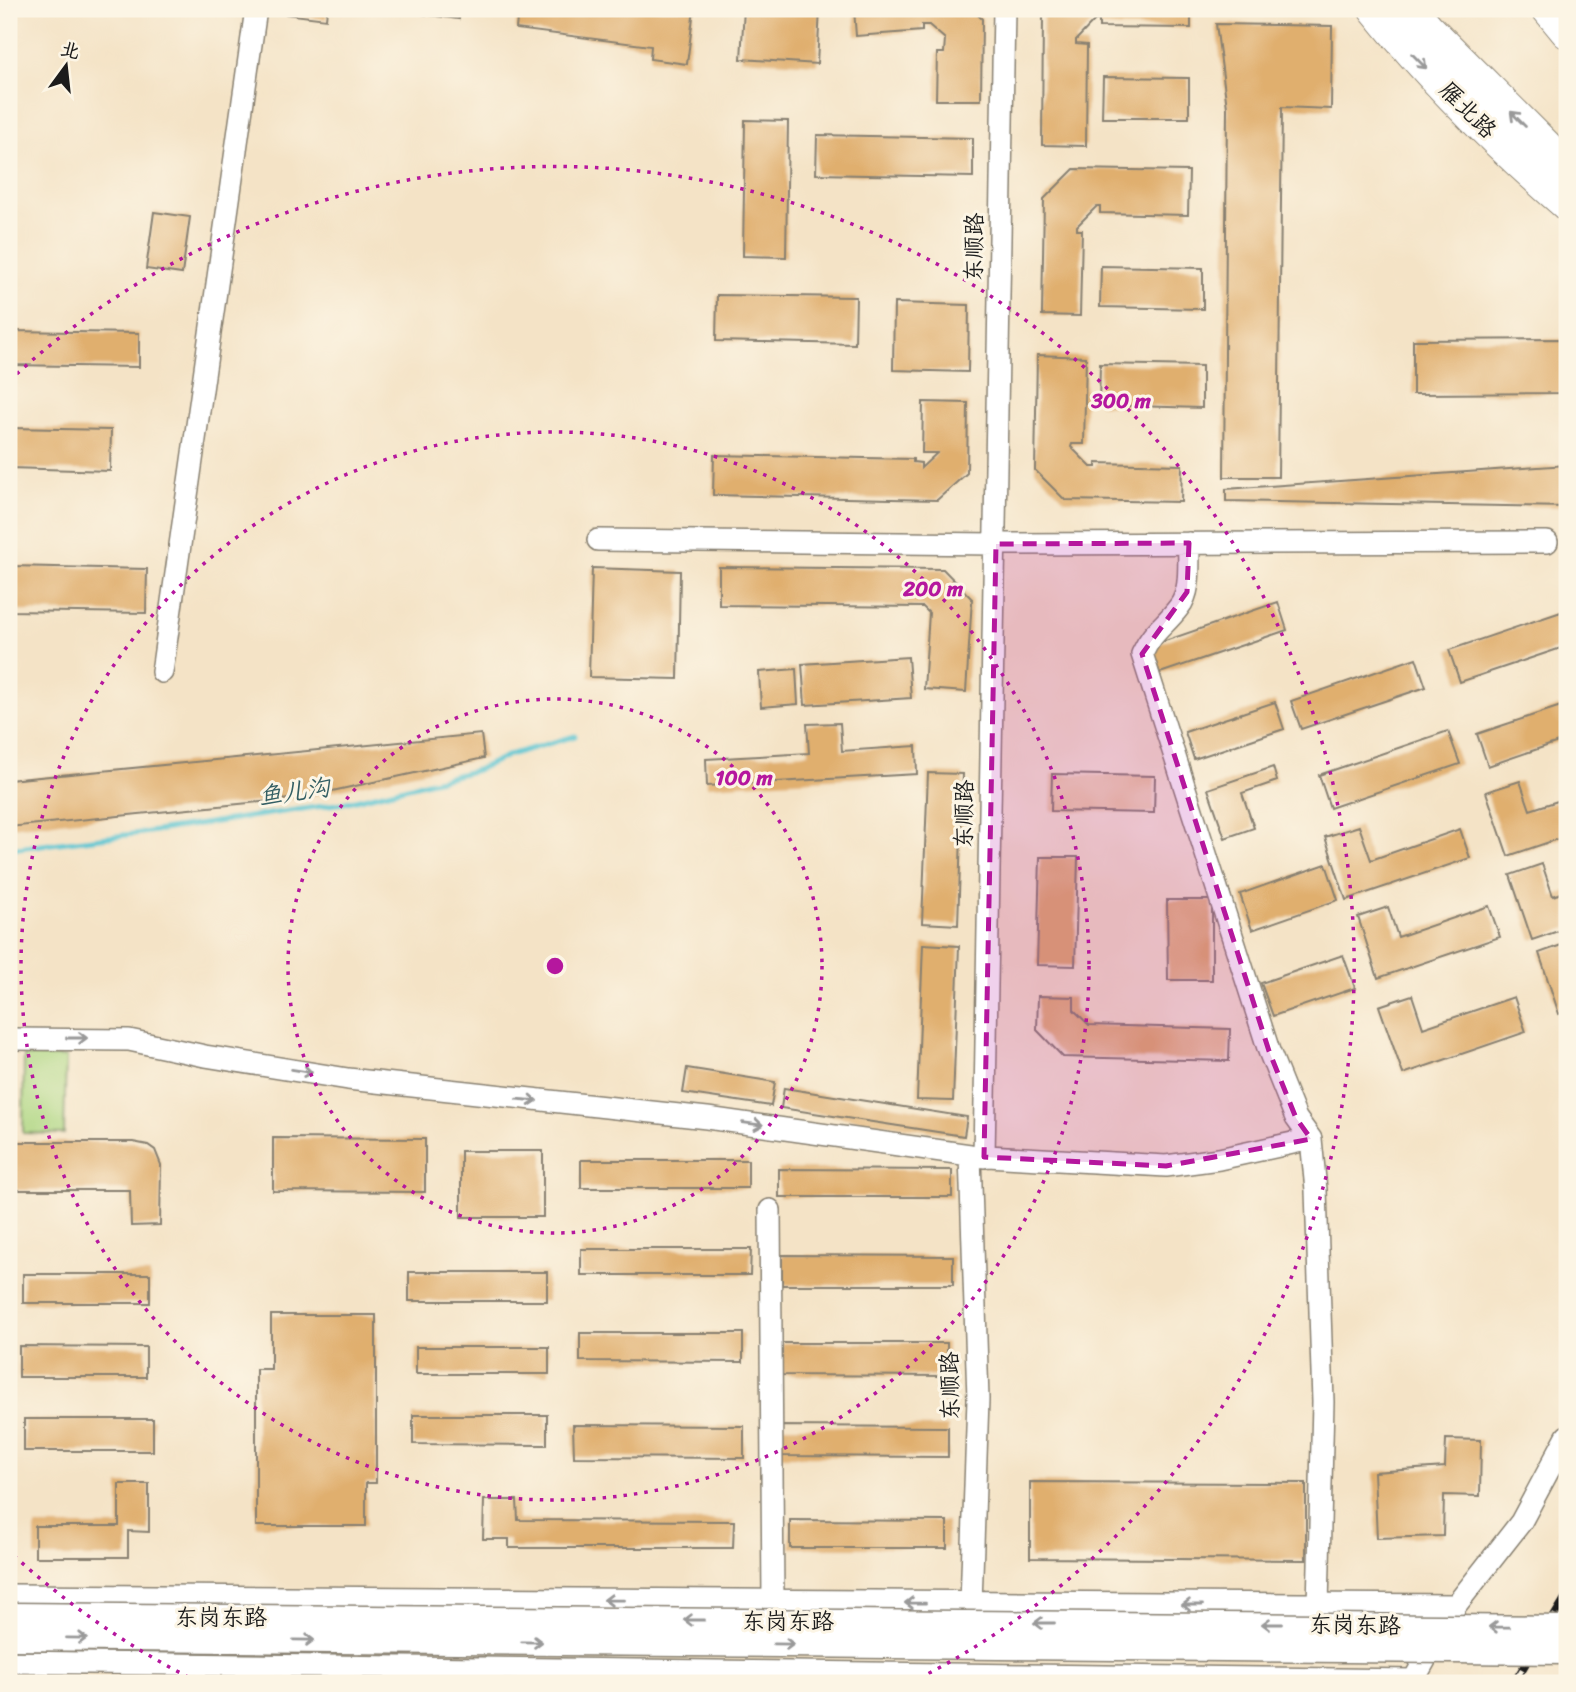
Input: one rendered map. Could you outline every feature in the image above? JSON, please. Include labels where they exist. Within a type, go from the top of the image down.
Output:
[{"type":"highway","name":"雁北路","points":[[1375,9],[1413,54],[1536,178],[1567,205]]},
{"type":"highway","name":"雁北路","points":[[1412,9],[1567,167]]},
{"type":"highway","points":[[1548,9],[1567,32]]},
{"type":"main road","name":"东岗东路","points":[[9,1616],[1567,1629]]},
{"type":"main road","name":"东岗东路","points":[[9,1637],[1567,1651]]},
{"type":"street","points":[[162,672],[256,9]]},
{"type":"street","name":"东顺路","points":[[971,1603],[978,1399],[977,1156],[996,544],[1004,9]]},
{"type":"street","points":[[598,540],[996,544],[1548,542]]},
{"type":"street","points":[[1189,543],[1187,592],[1180,607],[1151,635],[1142,654],[1269,1051],[1296,1118],[1311,1139],[1323,1402],[1318,1606]]},
{"type":"street","points":[[9,1039],[130,1040],[205,1056],[348,1079],[707,1118],[977,1156],[1166,1166],[1219,1159],[1311,1139]]},
{"type":"street","points":[[770,1210],[774,1601]]},
{"type":"street","points":[[9,1662],[941,1672],[1413,1682],[1456,1605],[1521,1522],[1567,1436]]},
{"type":"street","points":[[9,1595],[1421,1607],[1456,1605]]},
{"type":"street","points":[[359,1666],[362,1598]]},
{"type":"street","points":[[941,1672],[945,1603]]},
{"type":"street","points":[[1362,1680],[1421,1607]]},
{"type":"highlighted area","points":[[1189,543],[1187,592],[1142,654],[1269,1051],[1296,1118],[1311,1139],[1166,1166],[984,1157],[996,544]]},
{"type":"green space","points":[[24,1055],[66,1057],[64,1134],[23,1133]]},
{"type":"building","points":[[286,9],[327,9],[326,19],[285,14]]},
{"type":"building","points":[[386,9],[460,9],[459,19]]},
{"type":"building","points":[[518,9],[694,9],[687,64],[650,59],[651,46],[516,29]]},
{"type":"building","points":[[744,9],[820,9],[817,64],[741,59]]},
{"type":"building","points":[[854,9],[972,9],[982,19],[981,100],[936,100],[937,53],[944,53],[945,39],[929,25],[922,25],[922,31],[856,36]]},
{"type":"building","points":[[1048,9],[1191,9],[1191,28],[1099,27],[1099,20],[1095,20],[1076,40],[1076,44],[1087,45],[1086,146],[1042,145],[1043,14]]},
{"type":"building","points":[[1216,24],[1332,26],[1331,109],[1282,107],[1278,477],[1224,477],[1227,107]]},
{"type":"building","points":[[1103,77],[1189,78],[1189,118],[1102,118]]},
{"type":"building","points":[[745,120],[788,121],[786,257],[743,256]]},
{"type":"building","points":[[817,135],[973,138],[973,177],[816,174]]},
{"type":"building","points":[[1074,169],[1189,171],[1188,215],[1100,213],[1100,206],[1097,206],[1077,226],[1077,230],[1082,230],[1080,316],[1042,315],[1044,199]]},
{"type":"building","points":[[154,212],[190,217],[182,274],[146,269]]},
{"type":"building","points":[[1101,266],[1203,268],[1203,309],[1100,307]]},
{"type":"building","points":[[717,295],[856,297],[855,344],[716,341]]},
{"type":"building","points":[[894,303],[969,305],[968,372],[893,370]]},
{"type":"building","points":[[9,331],[139,333],[139,367],[9,365]]},
{"type":"building","points":[[1567,339],[1567,393],[1413,394],[1413,340]]},
{"type":"building","points":[[1037,355],[1086,357],[1084,444],[1072,444],[1071,447],[1091,467],[1096,467],[1096,463],[1182,465],[1181,502],[1065,500],[1035,470]]},
{"type":"building","points":[[1100,364],[1202,366],[1202,408],[1099,405]]},
{"type":"building","points":[[923,402],[968,403],[967,473],[937,500],[713,495],[714,455],[913,459],[913,462],[921,463],[921,468],[937,453],[922,453]]},
{"type":"building","points":[[9,428],[111,430],[110,471],[9,468]]},
{"type":"building","points":[[1567,465],[1567,507],[1226,501],[1226,489]]},
{"type":"building","points":[[9,566],[147,569],[146,613],[9,611]]},
{"type":"building","points":[[719,567],[943,569],[972,599],[966,692],[924,689],[929,613],[923,607],[719,605]]},
{"type":"building","points":[[592,568],[680,571],[678,679],[589,677]]},
{"type":"building","points":[[1278,602],[1287,630],[1160,673],[1150,646]]},
{"type":"building","points":[[1567,610],[1567,646],[1460,682],[1449,650]]},
{"type":"building","points":[[908,657],[911,698],[805,705],[802,664]]},
{"type":"building","points":[[1416,658],[1426,687],[1301,729],[1291,701]]},
{"type":"building","points":[[796,669],[798,704],[761,707],[759,672]]},
{"type":"building","points":[[1275,702],[1284,729],[1194,759],[1185,732]]},
{"type":"building","points":[[1567,704],[1567,739],[1488,766],[1477,734]]},
{"type":"building","points":[[840,723],[842,751],[916,746],[917,774],[707,786],[706,759],[809,753],[807,724]]},
{"type":"building","points":[[1448,731],[1460,764],[1330,808],[1319,775]]},
{"type":"building","points":[[481,734],[484,758],[300,798],[9,827],[9,780]]},
{"type":"building","points":[[1273,767],[1277,781],[1242,793],[1254,828],[1225,838],[1208,789]]},
{"type":"building","points":[[928,773],[963,774],[958,925],[922,923]]},
{"type":"building","points":[[1052,774],[1155,776],[1154,813],[1051,811]]},
{"type":"building","points":[[1520,781],[1530,810],[1567,798],[1567,836],[1508,856],[1486,792]]},
{"type":"building","points":[[1359,826],[1371,860],[1460,829],[1470,858],[1346,900],[1325,837]]},
{"type":"building","points":[[1040,857],[1078,857],[1075,966],[1037,965]]},
{"type":"building","points":[[1326,864],[1338,900],[1252,930],[1240,894]]},
{"type":"building","points":[[1542,864],[1553,896],[1567,891],[1567,928],[1532,940],[1510,875]]},
{"type":"building","points":[[1167,900],[1212,900],[1212,980],[1168,980]]},
{"type":"building","points":[[1489,906],[1500,937],[1378,978],[1358,917],[1388,907],[1398,937]]},
{"type":"building","points":[[1567,943],[1567,1011],[1559,1014],[1539,953]]},
{"type":"building","points":[[923,944],[959,946],[953,1101],[917,1100]]},
{"type":"building","points":[[1343,955],[1355,988],[1273,1016],[1261,983]]},
{"type":"building","points":[[1412,995],[1423,1028],[1514,997],[1526,1032],[1403,1074],[1379,1006]]},
{"type":"building","points":[[1038,996],[1074,997],[1074,1010],[1089,1025],[1230,1029],[1229,1061],[1063,1057],[1037,1030]]},
{"type":"building","points":[[687,1068],[775,1082],[771,1106],[683,1093]]},
{"type":"building","points":[[784,1088],[967,1117],[964,1136],[781,1108]]},
{"type":"building","points":[[273,1138],[425,1139],[425,1192],[273,1191]]},
{"type":"building","points":[[9,1142],[133,1142],[148,1145],[155,1150],[161,1165],[160,1225],[131,1226],[130,1190],[9,1190]]},
{"type":"building","points":[[461,1151],[543,1151],[543,1217],[461,1217]]},
{"type":"building","points":[[581,1160],[748,1160],[748,1188],[581,1188]]},
{"type":"building","points":[[779,1169],[952,1170],[952,1197],[779,1197]]},
{"type":"building","points":[[581,1249],[751,1249],[750,1275],[581,1275]]},
{"type":"building","points":[[782,1255],[953,1256],[953,1285],[782,1285]]},
{"type":"building","points":[[409,1272],[547,1272],[547,1301],[409,1301]]},
{"type":"building","points":[[23,1274],[150,1274],[150,1303],[23,1303]]},
{"type":"building","points":[[271,1315],[376,1315],[376,1483],[366,1483],[366,1526],[256,1526],[256,1369],[271,1369]]},
{"type":"building","points":[[580,1333],[743,1333],[743,1362],[580,1361]]},
{"type":"building","points":[[782,1343],[947,1343],[947,1376],[782,1375]]},
{"type":"building","points":[[19,1346],[146,1347],[146,1377],[19,1377]]},
{"type":"building","points":[[416,1347],[549,1347],[549,1374],[416,1374]]},
{"type":"building","points":[[413,1415],[547,1415],[547,1445],[413,1444]]},
{"type":"building","points":[[24,1419],[153,1419],[153,1451],[24,1451]]},
{"type":"building","points":[[573,1425],[744,1426],[744,1458],[574,1457]]},
{"type":"building","points":[[775,1426],[948,1427],[948,1457],[775,1456]]},
{"type":"building","points":[[1446,1439],[1481,1440],[1480,1496],[1444,1495],[1443,1536],[1377,1538],[1374,1472],[1445,1467]]},
{"type":"building","points":[[1030,1482],[1306,1483],[1306,1560],[1030,1558]]},
{"type":"building","points":[[119,1484],[149,1484],[149,1532],[128,1531],[128,1557],[35,1557],[35,1526],[119,1526]]},
{"type":"building","points":[[484,1500],[517,1500],[518,1520],[734,1521],[733,1548],[509,1548],[509,1539],[483,1539]]},
{"type":"building","points":[[790,1520],[947,1521],[947,1548],[790,1548]]},
{"type":"waterway","name":"鱼儿沟","points":[[9,849],[142,833],[343,803],[477,770],[509,755],[575,736]]},
{"type":"railway","points":[[1514,1683],[1567,1595]]}]
